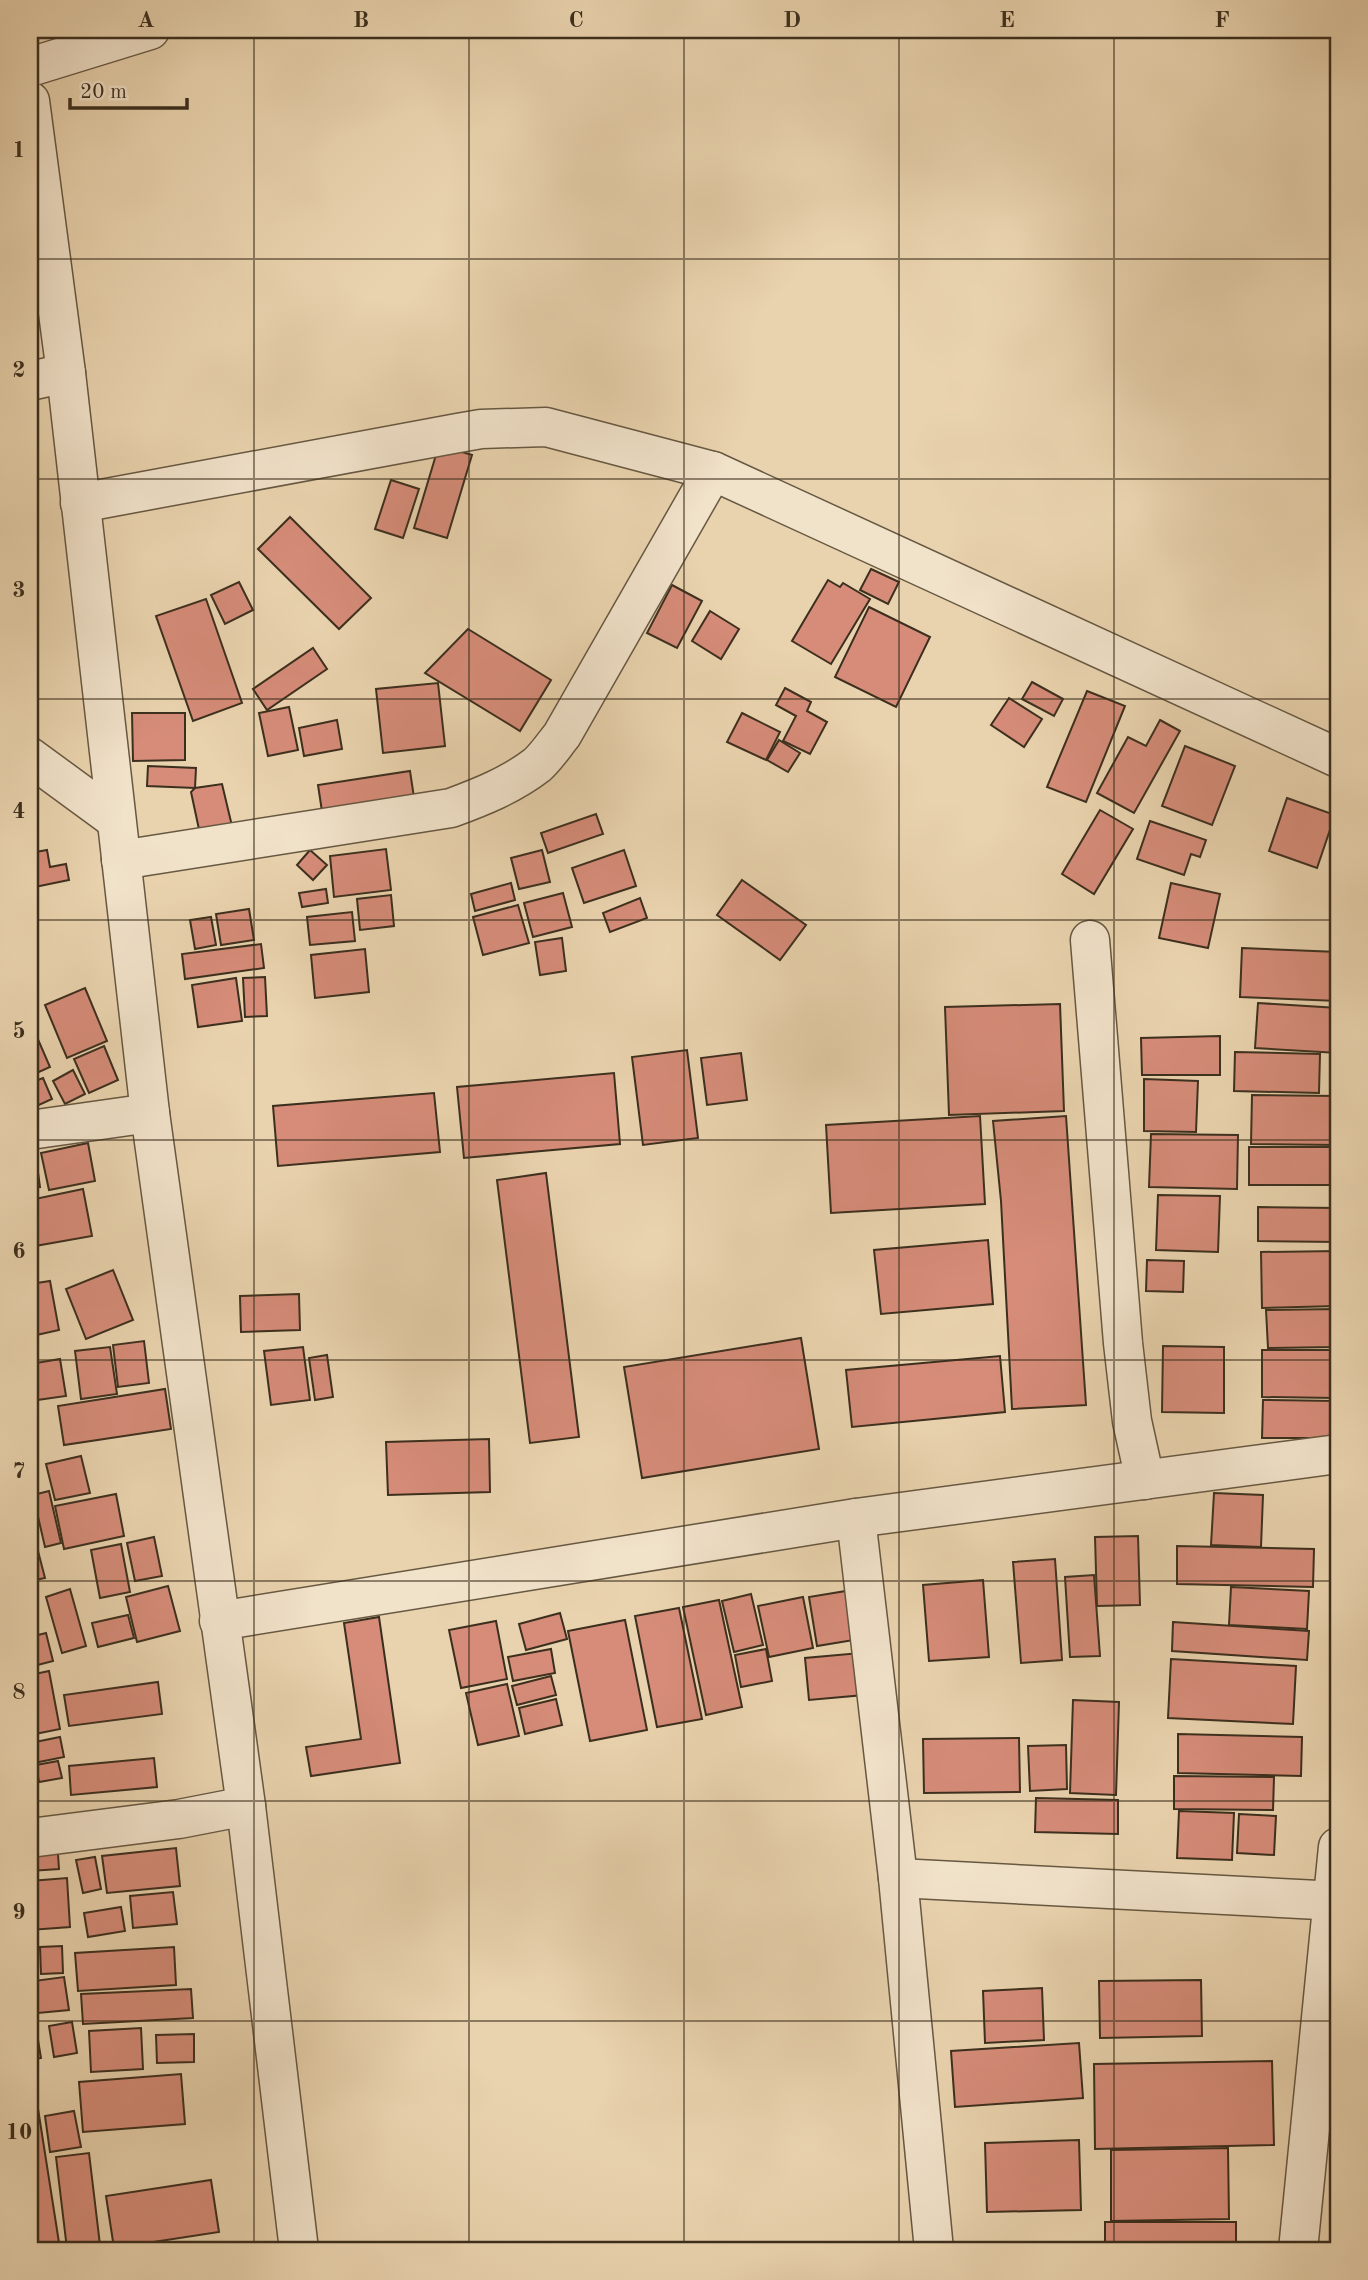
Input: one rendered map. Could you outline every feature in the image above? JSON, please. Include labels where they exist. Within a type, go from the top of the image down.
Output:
[{"type":"street","points":[[30,67],[150,30]]},
{"type":"street","points":[[30,101],[39,249],[66,373],[150,1113],[246,1806],[299,2250]]},
{"type":"street","points":[[30,381],[66,373]]},
{"type":"street","points":[[80,503],[458,433],[546,427],[713,471],[1338,758]]},
{"type":"street","points":[[121,860],[451,808],[484,796],[539,764],[562,735],[713,471]]},
{"type":"street","points":[[30,757],[116,820]]},
{"type":"street","points":[[1090,940],[1123,1343],[1132,1421],[1146,1480]]},
{"type":"street","points":[[30,1130],[150,1113]]},
{"type":"street","points":[[219,1621],[856,1518],[1338,1454]]},
{"type":"street","points":[[856,1518],[898,1878],[934,2250]]},
{"type":"street","points":[[30,1838],[179,1819],[246,1806]]},
{"type":"street","points":[[1298,2250],[1325,2118],[1338,1847]]},
{"type":"street","points":[[898,1878],[1336,1901]]},
{"type":"building","points":[[439,445],[472,455],[447,538],[414,528]]},
{"type":"building","points":[[391,480],[419,489],[403,538],[375,529]]},
{"type":"building","points":[[290,517],[371,598],[339,629],[258,549]]},
{"type":"building","points":[[871,569],[899,582],[888,604],[860,590]]},
{"type":"building","points":[[828,580],[840,587],[843,583],[870,599],[831,664],[792,641]]},
{"type":"building","points":[[239,582],[253,610],[225,624],[211,595]]},
{"type":"building","points":[[672,585],[702,601],[677,648],[647,633]]},
{"type":"building","points":[[206,599],[242,703],[193,721],[156,616]]},
{"type":"building","points":[[869,607],[930,637],[896,707],[835,677]]},
{"type":"building","points":[[710,611],[739,629],[721,659],[692,641]]},
{"type":"building","points":[[468,629],[551,680],[520,731],[425,673]]},
{"type":"building","points":[[313,648],[327,669],[267,710],[253,689]]},
{"type":"building","points":[[1032,682],[1063,699],[1054,716],[1022,699]]},
{"type":"building","points":[[438,683],[445,746],[383,753],[376,689]]},
{"type":"building","points":[[785,688],[811,702],[807,711],[827,722],[810,754],[783,741],[796,716],[776,705]]},
{"type":"building","points":[[1087,691],[1125,706],[1086,802],[1047,787]]},
{"type":"building","points":[[1009,698],[1042,719],[1024,747],[991,725]]},
{"type":"building","points":[[289,707],[298,750],[268,756],[259,713]]},
{"type":"building","points":[[132,713],[185,713],[185,760],[133,761]]},
{"type":"building","points":[[742,713],[780,732],[766,760],[727,742]]},
{"type":"building","points":[[337,720],[342,749],[304,756],[299,728]]},
{"type":"building","points":[[1160,720],[1180,731],[1134,813],[1097,793],[1128,737],[1146,746]]},
{"type":"building","points":[[779,740],[800,753],[788,772],[767,760]]},
{"type":"building","points":[[1185,746],[1235,766],[1212,825],[1162,806]]},
{"type":"building","points":[[148,766],[196,768],[195,788],[147,786]]},
{"type":"building","points":[[410,771],[415,804],[323,818],[318,785]]},
{"type":"building","points":[[222,784],[232,826],[200,834],[191,792],[195,788]]},
{"type":"building","points":[[1287,798],[1335,815],[1317,868],[1269,851]]},
{"type":"building","points":[[1100,810],[1133,829],[1094,894],[1062,874]]},
{"type":"building","points":[[596,814],[603,834],[548,853],[541,833]]},
{"type":"building","points":[[1150,821],[1206,840],[1200,857],[1191,854],[1184,875],[1137,859]]},
{"type":"building","points":[[386,849],[391,890],[334,897],[330,856]]},
{"type":"building","points":[[47,850],[50,867],[66,864],[69,880],[30,888],[30,853]]},
{"type":"building","points":[[310,850],[327,865],[313,880],[297,865]]},
{"type":"building","points":[[542,850],[550,882],[519,889],[511,858]]},
{"type":"building","points":[[624,850],[636,886],[584,903],[572,868]]},
{"type":"building","points":[[742,880],[806,925],[780,960],[717,915]]},
{"type":"building","points":[[511,883],[515,900],[475,911],[471,894]]},
{"type":"building","points":[[1171,883],[1220,894],[1208,948],[1159,938]]},
{"type":"building","points":[[326,889],[328,903],[302,907],[299,893]]},
{"type":"building","points":[[563,893],[572,927],[533,937],[524,903]]},
{"type":"building","points":[[391,895],[394,926],[360,930],[357,899]]},
{"type":"building","points":[[640,898],[647,918],[610,932],[603,913]]},
{"type":"building","points":[[518,905],[529,943],[483,955],[473,917]]},
{"type":"building","points":[[249,909],[254,940],[221,945],[216,914]]},
{"type":"building","points":[[352,912],[355,941],[310,945],[307,917]]},
{"type":"building","points":[[211,917],[216,945],[195,949],[190,920]]},
{"type":"building","points":[[562,938],[566,971],[540,975],[535,942]]},
{"type":"building","points":[[261,944],[264,968],[185,979],[182,954]]},
{"type":"building","points":[[1242,948],[1338,952],[1338,1001],[1240,997]]},
{"type":"building","points":[[365,949],[369,992],[315,998],[311,955]]},
{"type":"building","points":[[265,977],[267,1016],[245,1017],[243,978]]},
{"type":"building","points":[[236,978],[242,1021],[198,1027],[192,985]]},
{"type":"building","points":[[85,988],[107,1041],[67,1058],[45,1005]]},
{"type":"building","points":[[1258,1003],[1338,1008],[1338,1053],[1255,1048]]},
{"type":"building","points":[[1060,1004],[1064,1111],[949,1115],[945,1007]]},
{"type":"building","points":[[30,1021],[50,1067],[30,1076]]},
{"type":"building","points":[[1220,1036],[1220,1075],[1142,1075],[1141,1038]]},
{"type":"building","points":[[104,1046],[118,1080],[89,1093],[74,1059]]},
{"type":"building","points":[[687,1050],[698,1138],[643,1145],[632,1057]]},
{"type":"building","points":[[1235,1052],[1320,1054],[1319,1093],[1234,1091]]},
{"type":"building","points":[[741,1053],[747,1100],[707,1105],[701,1058]]},
{"type":"building","points":[[73,1070],[85,1094],[65,1104],[53,1081]]},
{"type":"building","points":[[614,1073],[620,1144],[464,1158],[457,1087]]},
{"type":"building","points":[[43,1078],[52,1099],[30,1109],[30,1083]]},
{"type":"building","points":[[1144,1079],[1198,1081],[1196,1132],[1144,1131]]},
{"type":"building","points":[[434,1093],[440,1152],[278,1166],[273,1106]]},
{"type":"building","points":[[1252,1095],[1338,1096],[1338,1145],[1251,1144]]},
{"type":"building","points":[[980,1116],[985,1204],[831,1213],[826,1125]]},
{"type":"building","points":[[1066,1116],[1086,1405],[1012,1409],[1001,1201],[993,1121]]},
{"type":"building","points":[[1151,1134],[1238,1135],[1237,1189],[1149,1187]]},
{"type":"building","points":[[34,1143],[40,1187],[30,1188],[30,1144]]},
{"type":"building","points":[[88,1143],[95,1181],[49,1190],[41,1153]]},
{"type":"building","points":[[1249,1147],[1338,1147],[1338,1185],[1249,1185]]},
{"type":"building","points":[[546,1173],[579,1437],[530,1443],[497,1180]]},
{"type":"building","points":[[83,1189],[92,1236],[35,1246],[30,1200]]},
{"type":"building","points":[[1158,1195],[1220,1196],[1218,1252],[1156,1250]]},
{"type":"building","points":[[1258,1207],[1338,1208],[1338,1242],[1258,1241]]},
{"type":"building","points":[[988,1240],[993,1304],[881,1314],[874,1250]]},
{"type":"building","points":[[1337,1251],[1337,1306],[1262,1308],[1261,1252]]},
{"type":"building","points":[[1147,1260],[1184,1261],[1183,1292],[1146,1291]]},
{"type":"building","points":[[113,1270],[133,1320],[86,1339],[66,1289]]},
{"type":"building","points":[[50,1281],[59,1330],[32,1336],[30,1284]]},
{"type":"building","points":[[299,1294],[300,1330],[241,1332],[240,1296]]},
{"type":"building","points":[[1335,1309],[1336,1347],[1268,1348],[1266,1310]]},
{"type":"building","points":[[801,1338],[819,1449],[642,1478],[624,1367]]},
{"type":"building","points":[[144,1341],[149,1383],[118,1387],[113,1345]]},
{"type":"building","points":[[1163,1346],[1224,1347],[1224,1413],[1162,1412]]},
{"type":"building","points":[[110,1347],[117,1394],[81,1399],[75,1351]]},
{"type":"building","points":[[303,1347],[310,1400],[271,1405],[264,1351]]},
{"type":"building","points":[[1262,1350],[1335,1350],[1335,1398],[1262,1397]]},
{"type":"building","points":[[327,1355],[333,1397],[315,1400],[309,1358]]},
{"type":"building","points":[[1000,1356],[1005,1412],[852,1427],[846,1370]]},
{"type":"building","points":[[60,1359],[66,1396],[30,1401],[30,1364]]},
{"type":"building","points":[[165,1389],[171,1429],[64,1445],[58,1406]]},
{"type":"building","points":[[1263,1400],[1337,1401],[1336,1438],[1262,1438]]},
{"type":"building","points":[[489,1439],[490,1492],[388,1495],[386,1442]]},
{"type":"building","points":[[81,1456],[90,1493],[55,1500],[46,1464]]},
{"type":"building","points":[[49,1491],[61,1543],[45,1547],[33,1495]]},
{"type":"building","points":[[1214,1493],[1263,1495],[1261,1547],[1211,1545]]},
{"type":"building","points":[[116,1494],[124,1536],[64,1549],[55,1506]]},
{"type":"building","points":[[1138,1536],[1140,1605],[1097,1606],[1095,1537]]},
{"type":"building","points":[[154,1537],[162,1576],[135,1581],[127,1543]]},
{"type":"building","points":[[121,1544],[130,1592],[100,1598],[91,1550]]},
{"type":"building","points":[[1177,1546],[1314,1549],[1313,1587],[1177,1584]]},
{"type":"building","points":[[38,1551],[45,1578],[30,1581],[30,1553]]},
{"type":"building","points":[[1055,1559],[1062,1660],[1021,1663],[1013,1562]]},
{"type":"building","points":[[1094,1575],[1100,1656],[1070,1657],[1065,1577]]},
{"type":"building","points":[[983,1580],[989,1657],[929,1661],[923,1585]]},
{"type":"building","points":[[168,1586],[180,1631],[137,1642],[126,1597]]},
{"type":"building","points":[[1231,1587],[1309,1591],[1307,1629],[1229,1625]]},
{"type":"building","points":[[70,1589],[86,1646],[62,1653],[46,1597]]},
{"type":"building","points":[[852,1590],[860,1639],[817,1646],[809,1597]]},
{"type":"building","points":[[751,1594],[763,1645],[734,1652],[722,1601]]},
{"type":"building","points":[[803,1597],[813,1648],[769,1657],[758,1606]]},
{"type":"building","points":[[719,1600],[742,1707],[706,1715],[683,1607]]},
{"type":"building","points":[[679,1608],[702,1719],[657,1727],[635,1616]]},
{"type":"building","points":[[560,1613],[567,1639],[526,1650],[519,1624]]},
{"type":"building","points":[[128,1615],[134,1638],[98,1647],[92,1623]]},
{"type":"building","points":[[379,1617],[400,1763],[311,1776],[306,1747],[361,1739],[344,1623]]},
{"type":"building","points":[[625,1620],[647,1730],[590,1741],[568,1631]]},
{"type":"building","points":[[496,1621],[507,1679],[461,1688],[449,1630]]},
{"type":"building","points":[[1173,1622],[1309,1631],[1307,1660],[1172,1651]]},
{"type":"building","points":[[46,1633],[53,1661],[30,1667],[30,1637]]},
{"type":"building","points":[[551,1649],[555,1673],[513,1681],[508,1657]]},
{"type":"building","points":[[766,1649],[772,1681],[741,1687],[735,1655]]},
{"type":"building","points":[[860,1653],[864,1695],[809,1700],[805,1658]]},
{"type":"building","points":[[1171,1659],[1296,1666],[1293,1724],[1168,1718]]},
{"type":"building","points":[[49,1671],[60,1729],[30,1735],[30,1675]]},
{"type":"building","points":[[551,1676],[556,1695],[517,1705],[512,1686]]},
{"type":"building","points":[[158,1682],[162,1714],[69,1726],[64,1695]]},
{"type":"building","points":[[507,1684],[519,1736],[478,1745],[466,1693]]},
{"type":"building","points":[[556,1699],[562,1725],[525,1734],[519,1708]]},
{"type":"building","points":[[1073,1700],[1119,1702],[1116,1795],[1070,1793]]},
{"type":"building","points":[[1178,1734],[1302,1737],[1301,1776],[1178,1773]]},
{"type":"building","points":[[60,1737],[64,1757],[34,1763],[30,1743]]},
{"type":"building","points":[[1019,1738],[1020,1792],[924,1793],[923,1739]]},
{"type":"building","points":[[1066,1745],[1067,1789],[1030,1791],[1028,1746]]},
{"type":"building","points":[[154,1758],[157,1787],[71,1795],[69,1766]]},
{"type":"building","points":[[58,1761],[62,1778],[39,1782],[36,1765]]},
{"type":"building","points":[[1174,1776],[1274,1777],[1273,1810],[1174,1809]]},
{"type":"building","points":[[1036,1798],[1118,1800],[1118,1834],[1035,1832]]},
{"type":"building","points":[[1179,1811],[1234,1813],[1232,1860],[1177,1858]]},
{"type":"building","points":[[1239,1814],[1276,1816],[1274,1855],[1237,1853]]},
{"type":"building","points":[[56,1825],[59,1869],[30,1871],[30,1827]]},
{"type":"building","points":[[176,1848],[180,1886],[107,1893],[102,1856]]},
{"type":"building","points":[[95,1857],[101,1889],[83,1893],[76,1860]]},
{"type":"building","points":[[67,1878],[70,1927],[30,1930],[30,1881]]},
{"type":"building","points":[[173,1892],[177,1924],[133,1928],[130,1896]]},
{"type":"building","points":[[121,1907],[125,1931],[88,1937],[84,1913]]},
{"type":"building","points":[[62,1946],[63,1973],[41,1974],[40,1947]]},
{"type":"building","points":[[174,1947],[176,1985],[78,1991],[75,1953]]},
{"type":"building","points":[[64,1977],[69,2010],[38,2013],[34,1981]]},
{"type":"building","points":[[1201,1980],[1202,2036],[1100,2038],[1099,1981]]},
{"type":"building","points":[[1042,1988],[1044,2040],[985,2043],[983,1991]]},
{"type":"building","points":[[191,1989],[193,2018],[83,2024],[81,1994]]},
{"type":"building","points":[[30,2016],[34,2016],[41,2058],[30,2060]]},
{"type":"building","points":[[72,2022],[77,2053],[54,2057],[49,2026]]},
{"type":"building","points":[[141,2028],[143,2069],[91,2072],[89,2031]]},
{"type":"building","points":[[194,2034],[194,2062],[157,2063],[156,2035]]},
{"type":"building","points":[[1079,2043],[1083,2098],[955,2107],[951,2051]]},
{"type":"building","points":[[1272,2061],[1274,2145],[1095,2149],[1094,2064]]},
{"type":"building","points":[[181,2074],[185,2124],[83,2132],[79,2082]]},
{"type":"building","points":[[36,2096],[60,2249],[30,2250],[30,2097]]},
{"type":"building","points":[[74,2111],[81,2147],[50,2152],[45,2116]]},
{"type":"building","points":[[1079,2140],[1081,2210],[987,2212],[985,2143]]},
{"type":"building","points":[[1228,2148],[1229,2219],[1111,2221],[1111,2150]]},
{"type":"building","points":[[89,2153],[100,2245],[67,2249],[56,2157]]},
{"type":"building","points":[[211,2180],[219,2232],[114,2248],[106,2196]]},
{"type":"building","points":[[1105,2222],[1236,2222],[1236,2250],[1105,2250]]}]
